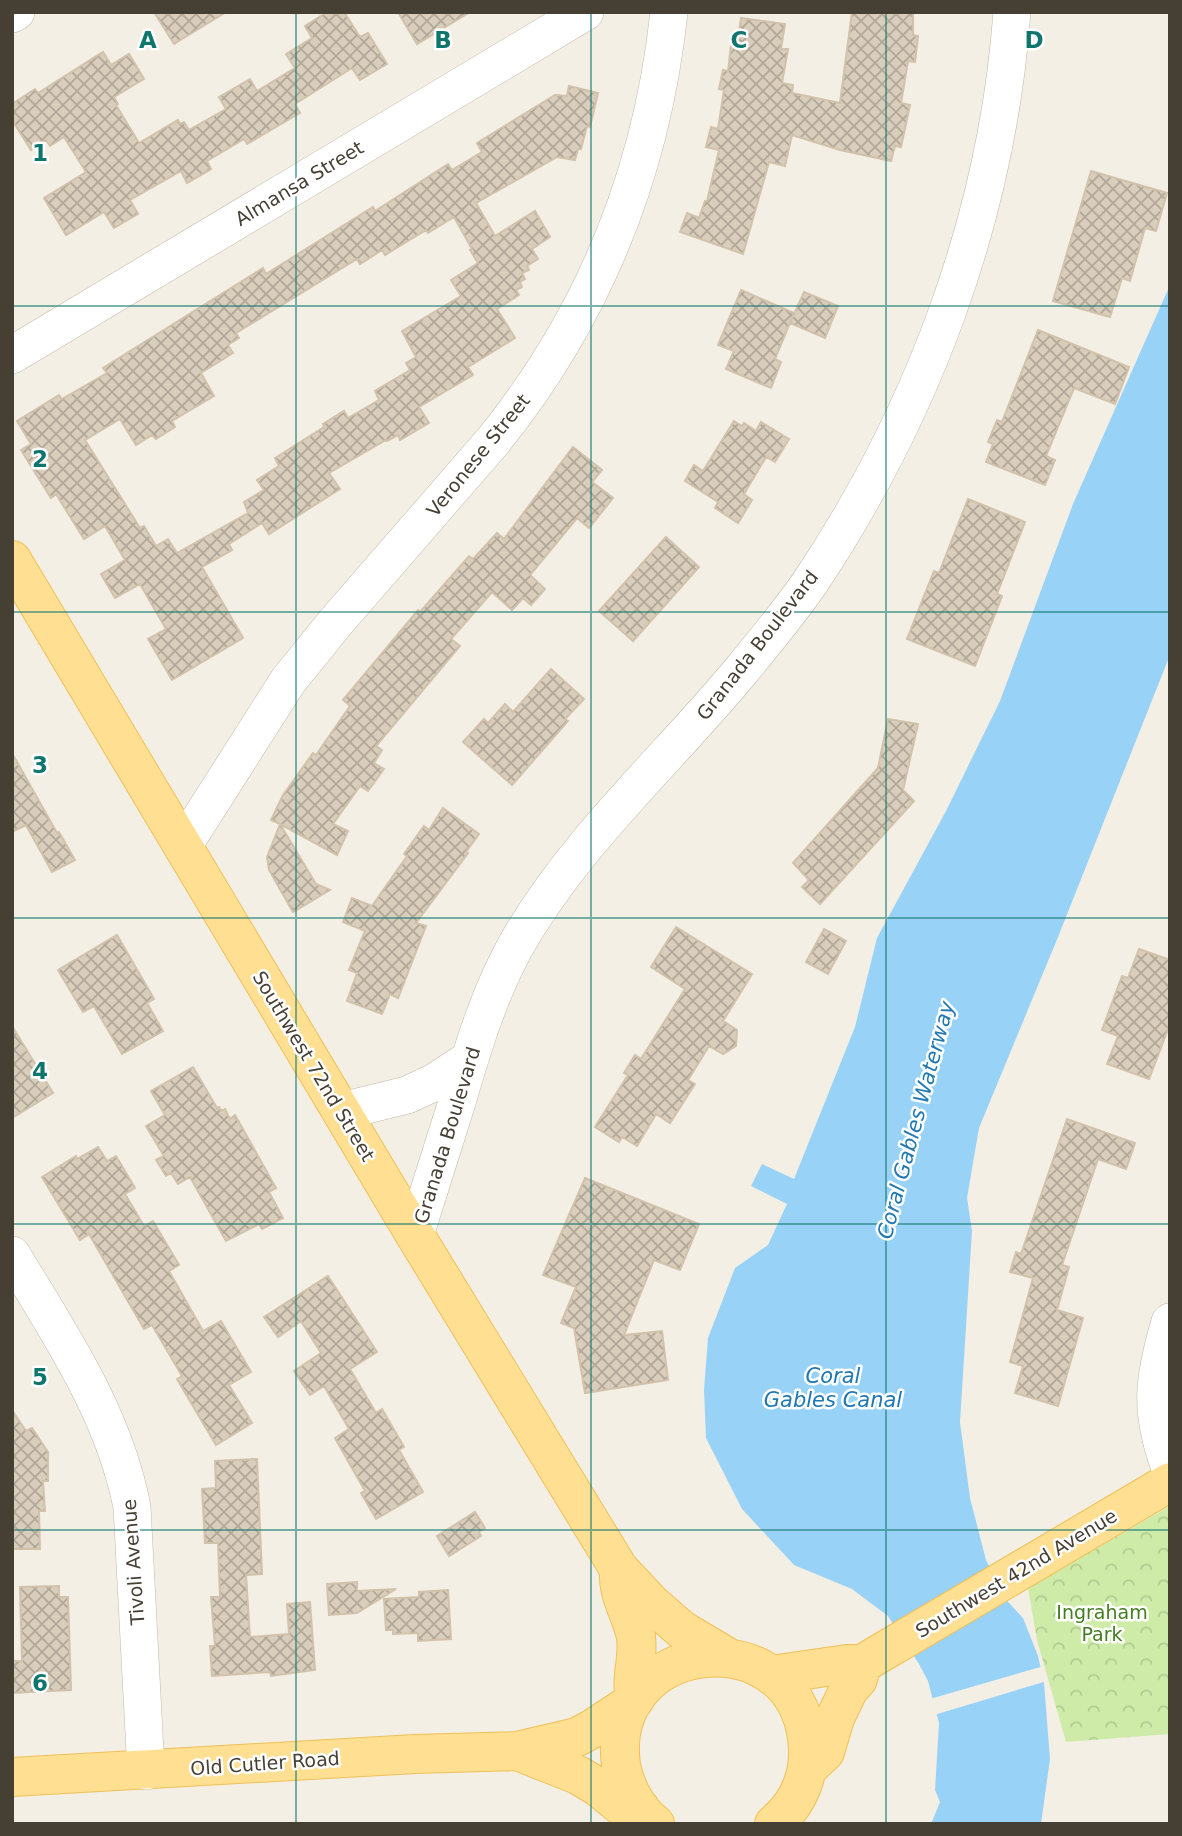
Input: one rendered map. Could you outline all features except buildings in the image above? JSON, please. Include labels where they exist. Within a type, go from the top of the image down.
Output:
[{"type":"main road","name":"Southwest 72nd Street","points":[[12,560],[415,1235],[619,1569],[650,1603],[682,1630],[729,1658]]},
{"type":"main road","name":"Southwest 42nd Avenue","points":[[771,1675],[847,1664],[874,1657],[1170,1482]]},
{"type":"main road","name":"Southwest 72nd Street","points":[[619,1569],[618,1583],[637,1649],[631,1684],[634,1701]]},
{"type":"main road","name":"Old Cutler Road","points":[[12,1777],[280,1761],[517,1751],[577,1737],[592,1730],[634,1701],[652,1679],[671,1667],[699,1657],[729,1658]]},
{"type":"main road","points":[[808,1768],[825,1752],[835,1718],[849,1689],[874,1657]]},
{"type":"main road","points":[[729,1658],[758,1667],[771,1675],[782,1685],[799,1710],[806,1728],[808,1768],[802,1787],[793,1804],[774,1824]]},
{"type":"main road","points":[[634,1701],[624,1723],[620,1753],[622,1773],[629,1791],[647,1818]]},
{"type":"main road","name":"Old Cutler Road","points":[[517,1751],[578,1776],[598,1787],[620,1805],[647,1818]]},
{"type":"street","name":"Almansa Street","points":[[12,355],[585,12]]},
{"type":"street","name":"Veronese Street","points":[[183,846],[288,681],[513,416],[541,377],[574,321],[602,264],[639,170],[657,98],[669,12]]},
{"type":"street","name":"Granada Boulevard","points":[[415,1235],[470,1059],[502,973],[517,944],[553,885],[780,623],[807,587],[883,461],[950,306],[972,235],[1000,115],[1012,12]]},
{"type":"street","points":[[342,1111],[394,1100],[414,1092],[470,1059]]},
{"type":"street","name":"Tivoli Avenue","points":[[12,1255],[83,1371],[127,1478],[132,1507],[146,1771]]},
{"type":"street","points":[[1170,1322],[1158,1364],[1155,1395],[1157,1429],[1170,1468]]},
{"type":"green space","name":"Ingraham Park","points":[[1170,1506],[1170,1734],[1066,1742],[1037,1640],[1028,1588]]},
{"type":"water","name":"Coral Gables Canal","points":[[1170,285],[1170,655],[979,1128],[967,1198],[972,1231],[960,1422],[970,1498],[986,1560],[1008,1602],[1023,1618],[1038,1656],[1044,1683],[1050,1759],[1041,1824],[931,1824],[940,1802],[935,1790],[939,1723],[928,1681],[888,1616],[852,1589],[794,1565],[742,1509],[706,1438],[704,1390],[708,1338],[735,1268],[768,1245],[787,1204],[751,1186],[762,1164],[794,1179],[855,1027],[877,938],[946,811],[1000,701],[1073,504]]},
{"type":"pier","points":[[1044,1666],[1047,1681],[934,1715],[930,1699]]},
{"type":"water label","name":"Coral Gables Waterway","points":[[916,1120]]}]
